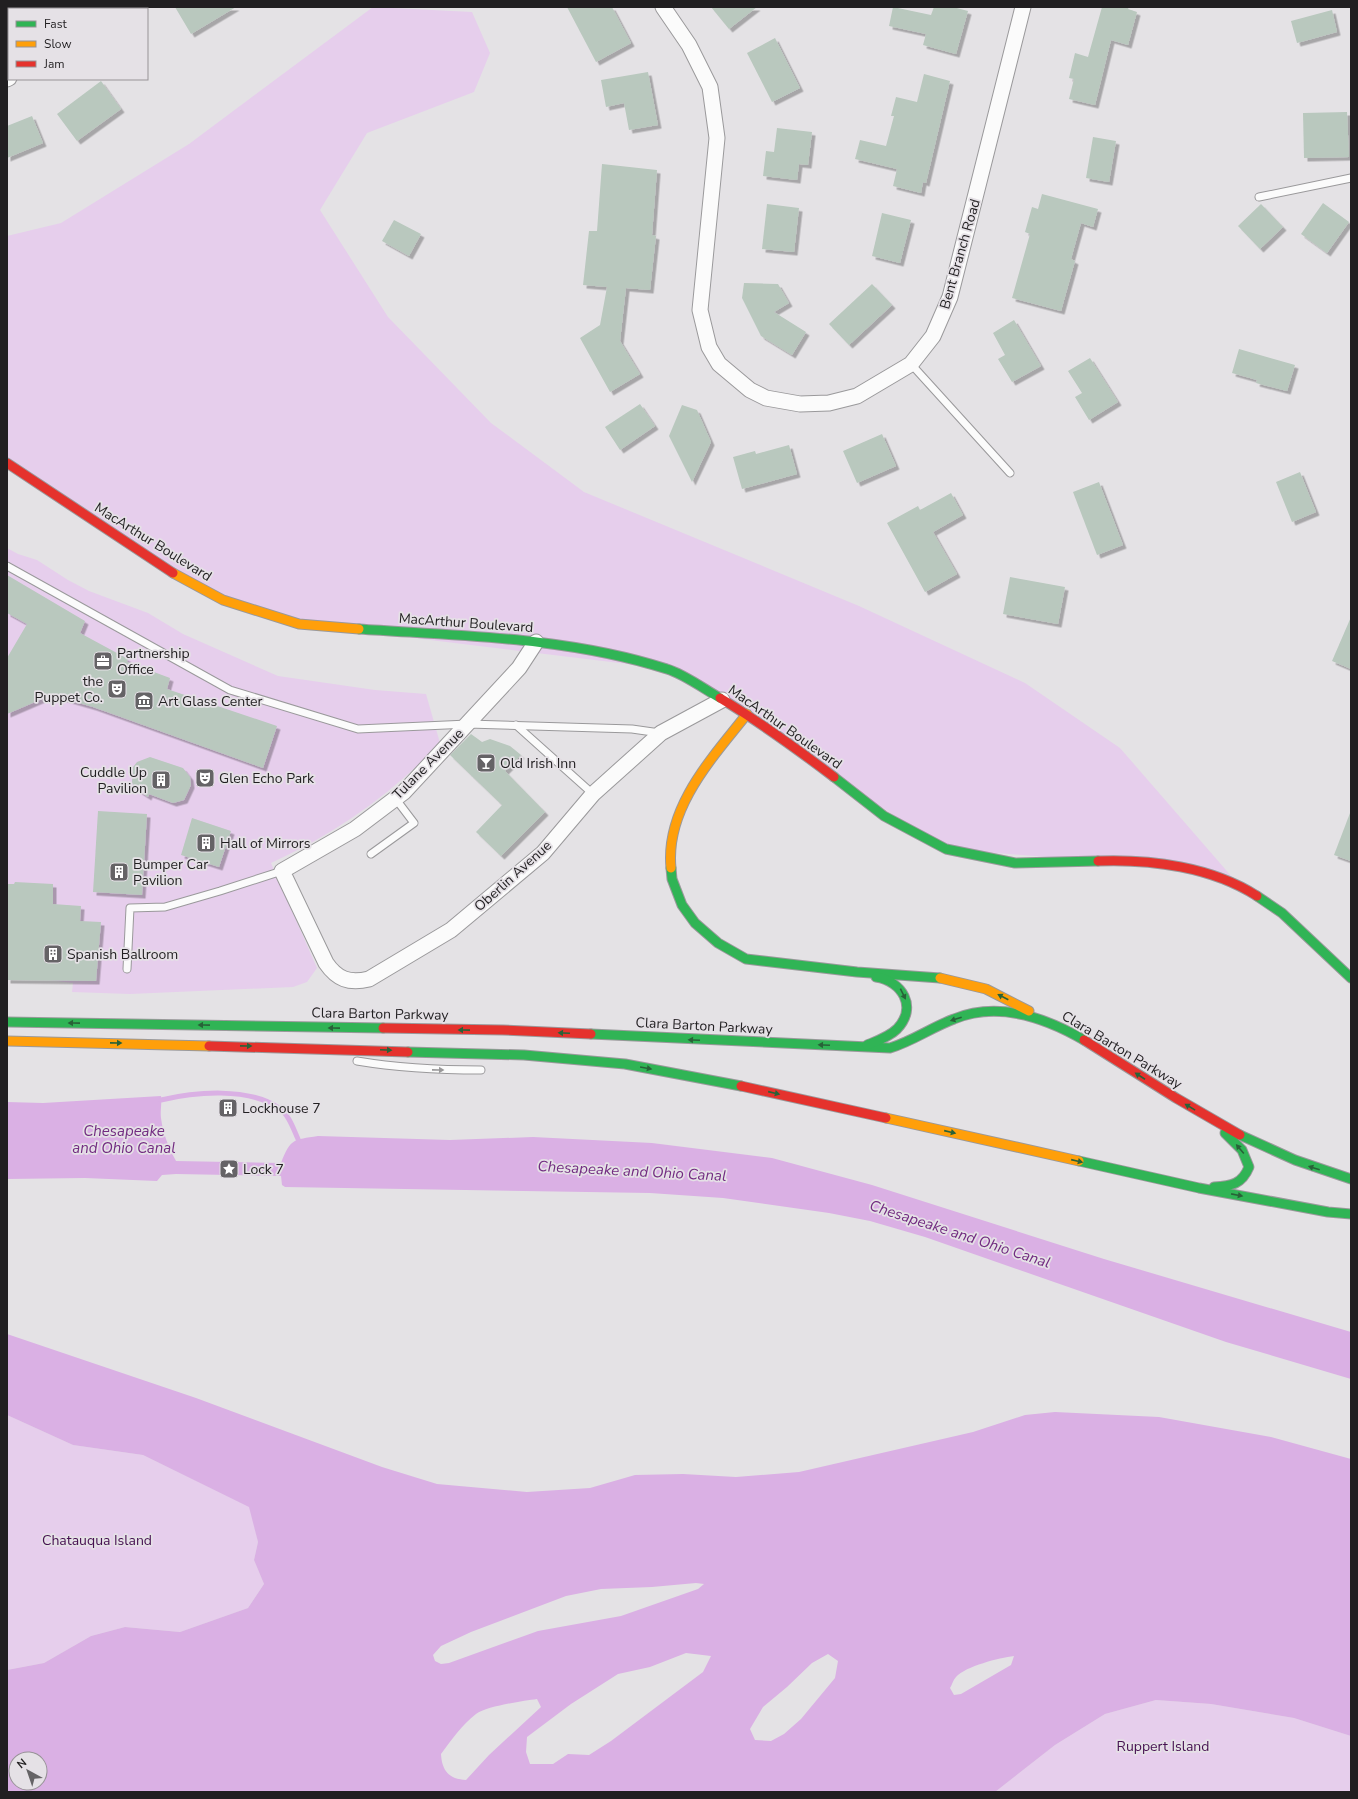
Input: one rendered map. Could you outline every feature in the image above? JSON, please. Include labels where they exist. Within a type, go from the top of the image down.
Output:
[{"type":"main road","name":"MacArthur Boulevard","points":[[7,463],[184,581],[223,600],[298,624],[536,642],[592,650],[669,669],[747,714],[795,747],[884,816],[946,849],[1015,864],[1125,860],[1184,868],[1239,885],[1282,913],[1351,978]]},
{"type":"main road","points":[[747,714],[692,788],[678,814],[671,836],[669,861],[672,881],[678,898],[689,917],[701,930],[729,952],[746,959],[858,972],[934,977],[968,984],[1002,996],[1049,1022]]},
{"type":"main road","points":[[858,972],[892,981],[902,989],[907,1005],[906,1016],[901,1025],[879,1041],[863,1047]]},
{"type":"main road","name":"Clara Barton Parkway","points":[[7,1022],[503,1030],[890,1048],[905,1044],[955,1018],[997,1012],[1017,1014],[1049,1022],[1101,1050],[1208,1118],[1255,1144],[1311,1168],[1351,1179]]},
{"type":"main road","points":[[7,1041],[524,1055],[625,1064],[710,1079],[1199,1188],[1328,1212],[1351,1214]]},
{"type":"main road","points":[[305,1048],[357,1061]]},
{"type":"main road","points":[[525,1064],[625,1064]]},
{"type":"main road","points":[[1199,1188],[1232,1186],[1245,1177],[1249,1167],[1242,1150],[1208,1118]]},
{"type":"street","name":"Bent Branch Road","points":[[663,7],[689,45],[710,87],[717,138],[700,310],[709,347],[719,364],[750,390],[766,398],[800,404],[829,403],[857,396],[911,364],[933,336],[950,297],[1023,7]]},
{"type":"street","name":"Tulane Avenue","points":[[282,871],[355,828],[404,792],[520,668],[536,642]]},
{"type":"street","name":"Oberlin Avenue","points":[[282,871],[326,963],[334,975],[346,979],[361,981],[369,979],[452,930],[543,853],[593,794],[661,733],[722,700]]},
{"type":"lane","points":[[1259,197],[1351,178]]},
{"type":"lane","points":[[911,364],[1010,473]]},
{"type":"lane","points":[[7,566],[230,690],[358,729],[468,724],[632,729],[661,733]]},
{"type":"lane","points":[[516,726],[593,794]]},
{"type":"lane","points":[[371,854],[414,823],[395,798]]},
{"type":"lane","points":[[127,969],[130,908],[165,907],[282,871]]},
{"type":"lane","points":[[357,1061],[399,1068],[435,1070],[485,1069]]},
{"type":"green space","points":[[373,7],[472,12],[490,53],[474,92],[367,133],[320,210],[388,317],[491,423],[584,492],[859,606],[1025,683],[1120,748],[1239,885],[1184,868],[946,849],[669,669],[299,624],[223,600],[7,463],[7,236],[61,223],[189,144]]},
{"type":"green space","name":"Glen Echo Park","points":[[7,548],[18,554],[37,560],[68,580],[89,591],[148,613],[183,634],[278,676],[375,690],[426,694],[440,743],[422,762],[362,811],[318,839],[271,863],[317,968],[307,982],[293,987],[130,994],[72,992],[73,983],[41,979],[7,979]]},
{"type":"green space","name":"Chatauqua Island","points":[[7,1415],[73,1445],[143,1455],[250,1507],[258,1542],[254,1560],[264,1584],[248,1608],[180,1632],[125,1627],[91,1636],[44,1663],[7,1670]]},
{"type":"green space","name":"Ruppert Island","points":[[1156,1700],[1211,1704],[1294,1718],[1351,1736],[1351,1792],[995,1792],[1055,1745],[1105,1714]]},
{"type":"water","name":"Chesapeake and Ohio Canal","points":[[161,1096],[163,1130],[176,1161],[281,1163],[287,1149],[294,1142],[303,1138],[318,1136],[450,1140],[533,1137],[652,1143],[772,1158],[872,1185],[1104,1259],[1351,1332],[1351,1379],[1226,1342],[925,1237],[870,1221],[829,1213],[723,1198],[650,1193],[285,1187],[282,1185],[281,1176],[176,1174],[162,1175],[157,1181],[85,1178],[7,1179],[7,1102],[43,1103]]},
{"type":"water","points":[[7,1334],[196,1398],[382,1467],[437,1484],[527,1492],[590,1488],[635,1475],[683,1474],[736,1477],[799,1472],[973,1432],[1025,1415],[1055,1412],[1159,1417],[1271,1437],[1351,1459],[1351,1736],[1294,1718],[1211,1704],[1156,1700],[1105,1714],[1055,1745],[995,1792],[7,1792],[7,1670],[44,1663],[91,1636],[125,1627],[180,1632],[248,1608],[264,1584],[254,1560],[258,1542],[249,1507],[143,1455],[73,1445],[7,1415]],"holes":[[[696,1583],[704,1584],[698,1589],[621,1616],[538,1631],[449,1663],[441,1664],[435,1661],[433,1655],[441,1646],[471,1632],[566,1596],[601,1589],[652,1587]],[[686,1653],[711,1656],[703,1672],[611,1741],[589,1755],[568,1754],[553,1764],[530,1764],[526,1752],[527,1737],[571,1704],[618,1674],[650,1667]],[[828,1654],[838,1661],[835,1678],[801,1719],[784,1734],[771,1741],[755,1740],[750,1729],[763,1707],[812,1663]],[[1014,1656],[1011,1665],[961,1694],[954,1695],[950,1688],[955,1678],[967,1669],[983,1663]],[[537,1699],[541,1707],[489,1755],[466,1780],[455,1778],[448,1773],[443,1765],[441,1754],[466,1723],[476,1714],[496,1706]]]},
{"type":"building","points":[[175,7],[236,7],[191,34]]},
{"type":"building","points":[[567,7],[612,7],[631,43],[596,62]]},
{"type":"building","points":[[711,7],[757,7],[729,29]]},
{"type":"building","points":[[893,7],[931,15],[934,7],[953,7],[968,11],[956,54],[923,45],[926,34],[889,26]]},
{"type":"building","points":[[1102,7],[1129,7],[1128,9],[1137,12],[1128,45],[1111,40],[1095,105],[1069,99],[1074,79],[1069,78],[1075,53],[1088,57]]},
{"type":"building","points":[[1332,10],[1337,32],[1297,43],[1291,21]]},
{"type":"building","points":[[775,38],[800,88],[772,102],[747,53]]},
{"type":"building","points":[[648,72],[658,125],[629,130],[624,103],[606,107],[601,80]]},
{"type":"building","points":[[924,74],[950,81],[926,183],[923,182],[921,193],[893,186],[897,169],[855,159],[860,140],[886,146],[894,116],[891,116],[896,97],[917,102]]},
{"type":"building","points":[[101,81],[121,109],[77,141],[57,114]]},
{"type":"building","points":[[1347,112],[1349,157],[1304,158],[1303,113]]},
{"type":"building","points":[[32,116],[43,143],[7,158],[7,126]]},
{"type":"building","points":[[777,128],[812,132],[808,165],[799,164],[797,180],[763,176],[766,151],[774,152]]},
{"type":"building","points":[[1093,137],[1116,141],[1109,182],[1086,178]]},
{"type":"building","points":[[602,164],[657,170],[652,235],[656,236],[650,290],[626,288],[620,341],[640,374],[610,392],[580,338],[600,325],[607,287],[583,285],[589,231],[597,231]]},
{"type":"building","points":[[1042,194],[1098,209],[1093,227],[1081,223],[1071,259],[1075,261],[1061,311],[1012,298],[1030,234],[1025,232],[1032,207],[1038,209]]},
{"type":"building","points":[[1323,203],[1349,222],[1327,253],[1301,234]]},
{"type":"building","points":[[767,204],[799,208],[794,252],[762,249]]},
{"type":"building","points":[[1261,204],[1283,227],[1260,249],[1238,226]]},
{"type":"building","points":[[882,213],[911,220],[900,263],[872,256]]},
{"type":"building","points":[[394,220],[421,234],[409,256],[382,241]]},
{"type":"building","points":[[744,283],[778,284],[789,303],[774,312],[806,332],[792,355],[761,336],[742,298]]},
{"type":"building","points":[[872,284],[892,305],[849,345],[829,324]]},
{"type":"building","points":[[1014,320],[1041,366],[1012,382],[998,359],[1005,355],[993,333]]},
{"type":"building","points":[[1239,349],[1295,365],[1287,391],[1256,383],[1257,380],[1232,373]]},
{"type":"building","points":[[1090,358],[1118,402],[1089,420],[1075,397],[1082,393],[1068,371]]},
{"type":"building","points":[[640,404],[655,426],[620,450],[605,427]]},
{"type":"building","points":[[682,405],[697,410],[711,442],[692,482],[669,436]]},
{"type":"building","points":[[882,434],[896,466],[857,483],[843,451]]},
{"type":"building","points":[[789,445],[797,474],[742,489],[733,457],[755,451],[756,454]]},
{"type":"building","points":[[1300,472],[1316,512],[1292,522],[1276,482]]},
{"type":"building","points":[[1099,482],[1123,545],[1097,555],[1073,492]]},
{"type":"building","points":[[951,493],[963,515],[933,532],[957,574],[925,592],[887,523],[918,506],[920,510]]},
{"type":"building","points":[[7,575],[85,621],[80,633],[128,659],[127,662],[170,678],[167,689],[277,726],[263,768],[93,707],[65,699],[42,699],[7,714],[7,658],[27,624],[7,613]]},
{"type":"building","points":[[1010,577],[1065,587],[1058,624],[1003,614]]},
{"type":"building","points":[[1351,617],[1351,669],[1332,661]]},
{"type":"building","points":[[471,734],[482,742],[490,739],[510,746],[521,755],[505,771],[545,812],[501,856],[476,832],[502,805],[450,755]]},
{"type":"building","name":"Cuddle Up Pavilion","points":[[150,757],[183,768],[190,777],[191,785],[184,800],[173,803],[149,794],[148,797],[134,788],[132,782],[133,767],[137,762]]},
{"type":"building","name":"Bumper Car Pavilion","points":[[98,811],[147,814],[142,895],[93,892]]},
{"type":"building","points":[[1351,813],[1351,861],[1334,855]]},
{"type":"building","name":"Hall of Mirrors","points":[[192,818],[231,831],[219,867],[181,855]]},
{"type":"building","name":"Spanish Ballroom","points":[[15,882],[53,884],[53,904],[81,906],[80,921],[101,922],[96,981],[7,980],[7,884],[14,884]]},
{"type":"waterway","points":[[161,1100],[205,1093],[237,1094],[252,1097],[266,1101],[279,1108],[290,1122],[298,1139]]},
{"type":"traffic: fast","points":[[359,629],[476,636],[553,644],[592,650],[630,658],[674,671],[720,698]]},
{"type":"traffic: fast","points":[[834,777],[884,816],[946,849],[1015,863],[1098,861]]},
{"type":"traffic: fast","points":[[671,868],[672,879],[682,905],[695,923],[718,943],[746,959],[857,972],[940,978]]},
{"type":"traffic: fast","points":[[1257,896],[1282,913],[1351,978]]},
{"type":"traffic: fast","points":[[867,1045],[894,1032],[903,1021],[906,1012],[904,996],[900,989],[885,979],[876,977]]},
{"type":"traffic: fast","points":[[591,1034],[890,1048],[907,1042],[954,1019],[971,1014],[1004,1012],[1021,1014],[1038,1019],[1084,1040]]},
{"type":"traffic: fast","points":[[7,1022],[383,1028]]},
{"type":"traffic: fast","points":[[408,1052],[524,1055],[625,1064],[741,1086]]},
{"type":"traffic: fast","points":[[1214,1187],[1231,1185],[1240,1181],[1249,1167],[1242,1150],[1225,1133]]},
{"type":"traffic: fast","points":[[1240,1135],[1295,1160],[1351,1179]]},
{"type":"traffic: fast","points":[[1079,1161],[1199,1188],[1328,1212],[1351,1214]]},
{"type":"traffic: slow","points":[[173,573],[223,600],[299,624],[359,629]]},
{"type":"traffic: slow","points":[[671,868],[671,846],[675,825],[683,805],[706,766],[747,714]]},
{"type":"traffic: slow","points":[[940,978],[986,989],[1029,1011]]},
{"type":"traffic: slow","points":[[7,1041],[209,1046]]},
{"type":"traffic: slow","points":[[886,1118],[1079,1161]]},
{"type":"traffic: jam","points":[[7,463],[173,573]]},
{"type":"traffic: jam","points":[[720,698],[778,736],[834,777]]},
{"type":"traffic: jam","points":[[1098,861],[1139,862],[1180,867],[1221,878],[1257,896]]},
{"type":"traffic: jam","points":[[383,1028],[503,1030],[591,1034]]},
{"type":"traffic: jam","points":[[1084,1040],[1176,1098],[1240,1135]]},
{"type":"traffic: jam","points":[[209,1046],[408,1052]]},
{"type":"traffic: jam","points":[[741,1086],[886,1118]]},
{"type":"place","name":"Partnership Office","points":[[103,661]]},
{"type":"place","name":"the Puppet Co.","points":[[117,689]]},
{"type":"place","name":"Art Glass Center","points":[[144,701]]},
{"type":"place","name":"Old Irish Inn","points":[[486,763]]},
{"type":"place","name":"Glen Echo Park","points":[[205,778]]},
{"type":"place","name":"Cuddle Up Pavilion","points":[[161,780]]},
{"type":"place","name":"Hall of Mirrors","points":[[206,843]]},
{"type":"place","name":"Bumper Car Pavilion","points":[[119,872]]},
{"type":"place","name":"Spanish Ballroom","points":[[53,954]]},
{"type":"place","name":"Lockhouse 7","points":[[228,1108]]},
{"type":"place","name":"Lock 7","points":[[229,1169]]}]
